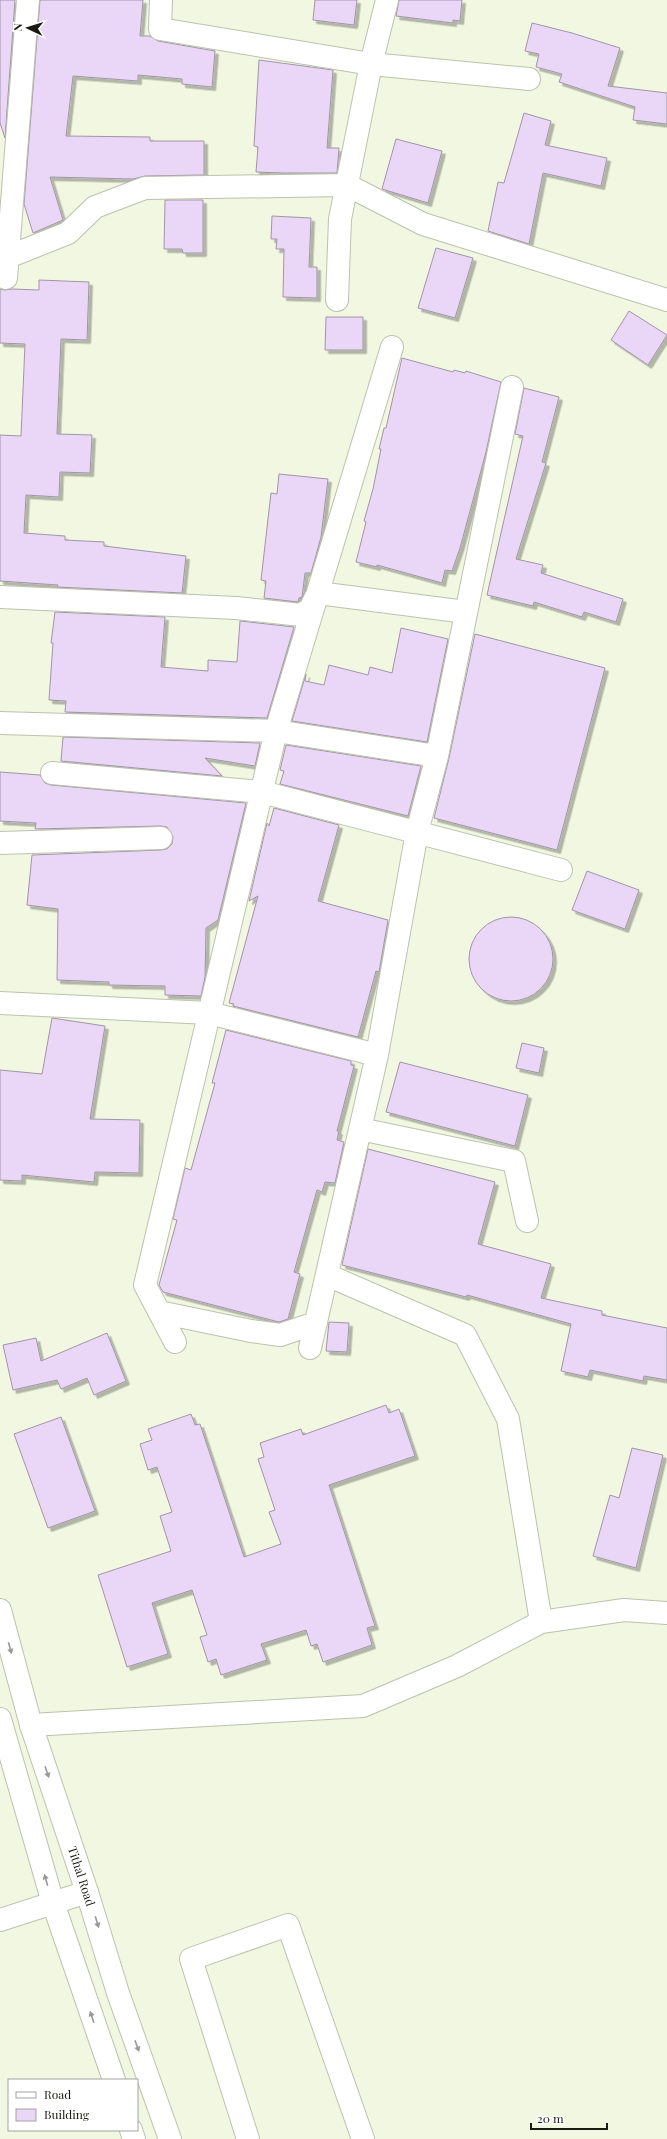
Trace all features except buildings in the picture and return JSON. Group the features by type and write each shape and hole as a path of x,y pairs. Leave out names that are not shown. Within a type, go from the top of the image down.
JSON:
{"street":[{"path":"5,264 28,0"},
{"path":"161,0 160,29 372,64 528,79"},
{"path":"337,300 340,219 372,64 387,0"},
{"path":"5,264 68,233 95,207 145,188 347,185 423,224 667,300"},
{"path":"175,1342 145,1285 276,730 392,347"},
{"path":"310,1348 377,1055 417,832 437,756 512,387"},
{"path":"0,597 236,608 302,615 310,609 318,593"},
{"path":"318,593 466,612"},
{"path":"0,723 276,730 437,756"},
{"path":"52,773 262,792 561,870"},
{"path":"0,843 161,838"},
{"path":"0,1003 209,1013 377,1055"},
{"path":"360,1129 514,1161 527,1221"},
{"path":"327,1275 465,1335 508,1419 541,1622"},
{"path":"159,1312 251,1331 280,1335 316,1323"},
{"name":"Tithal Road","path":"0,1610 31,1725 87,1892 118,1993 170,2139"},
{"path":"31,1725 363,1706 457,1666 541,1622 624,1610 667,1614"},
{"path":"0,1719 53,1903 114,2079"},
{"path":"0,1920 87,1892"},
{"path":"248,2139 191,1959 288,1925 363,2139"}]}
